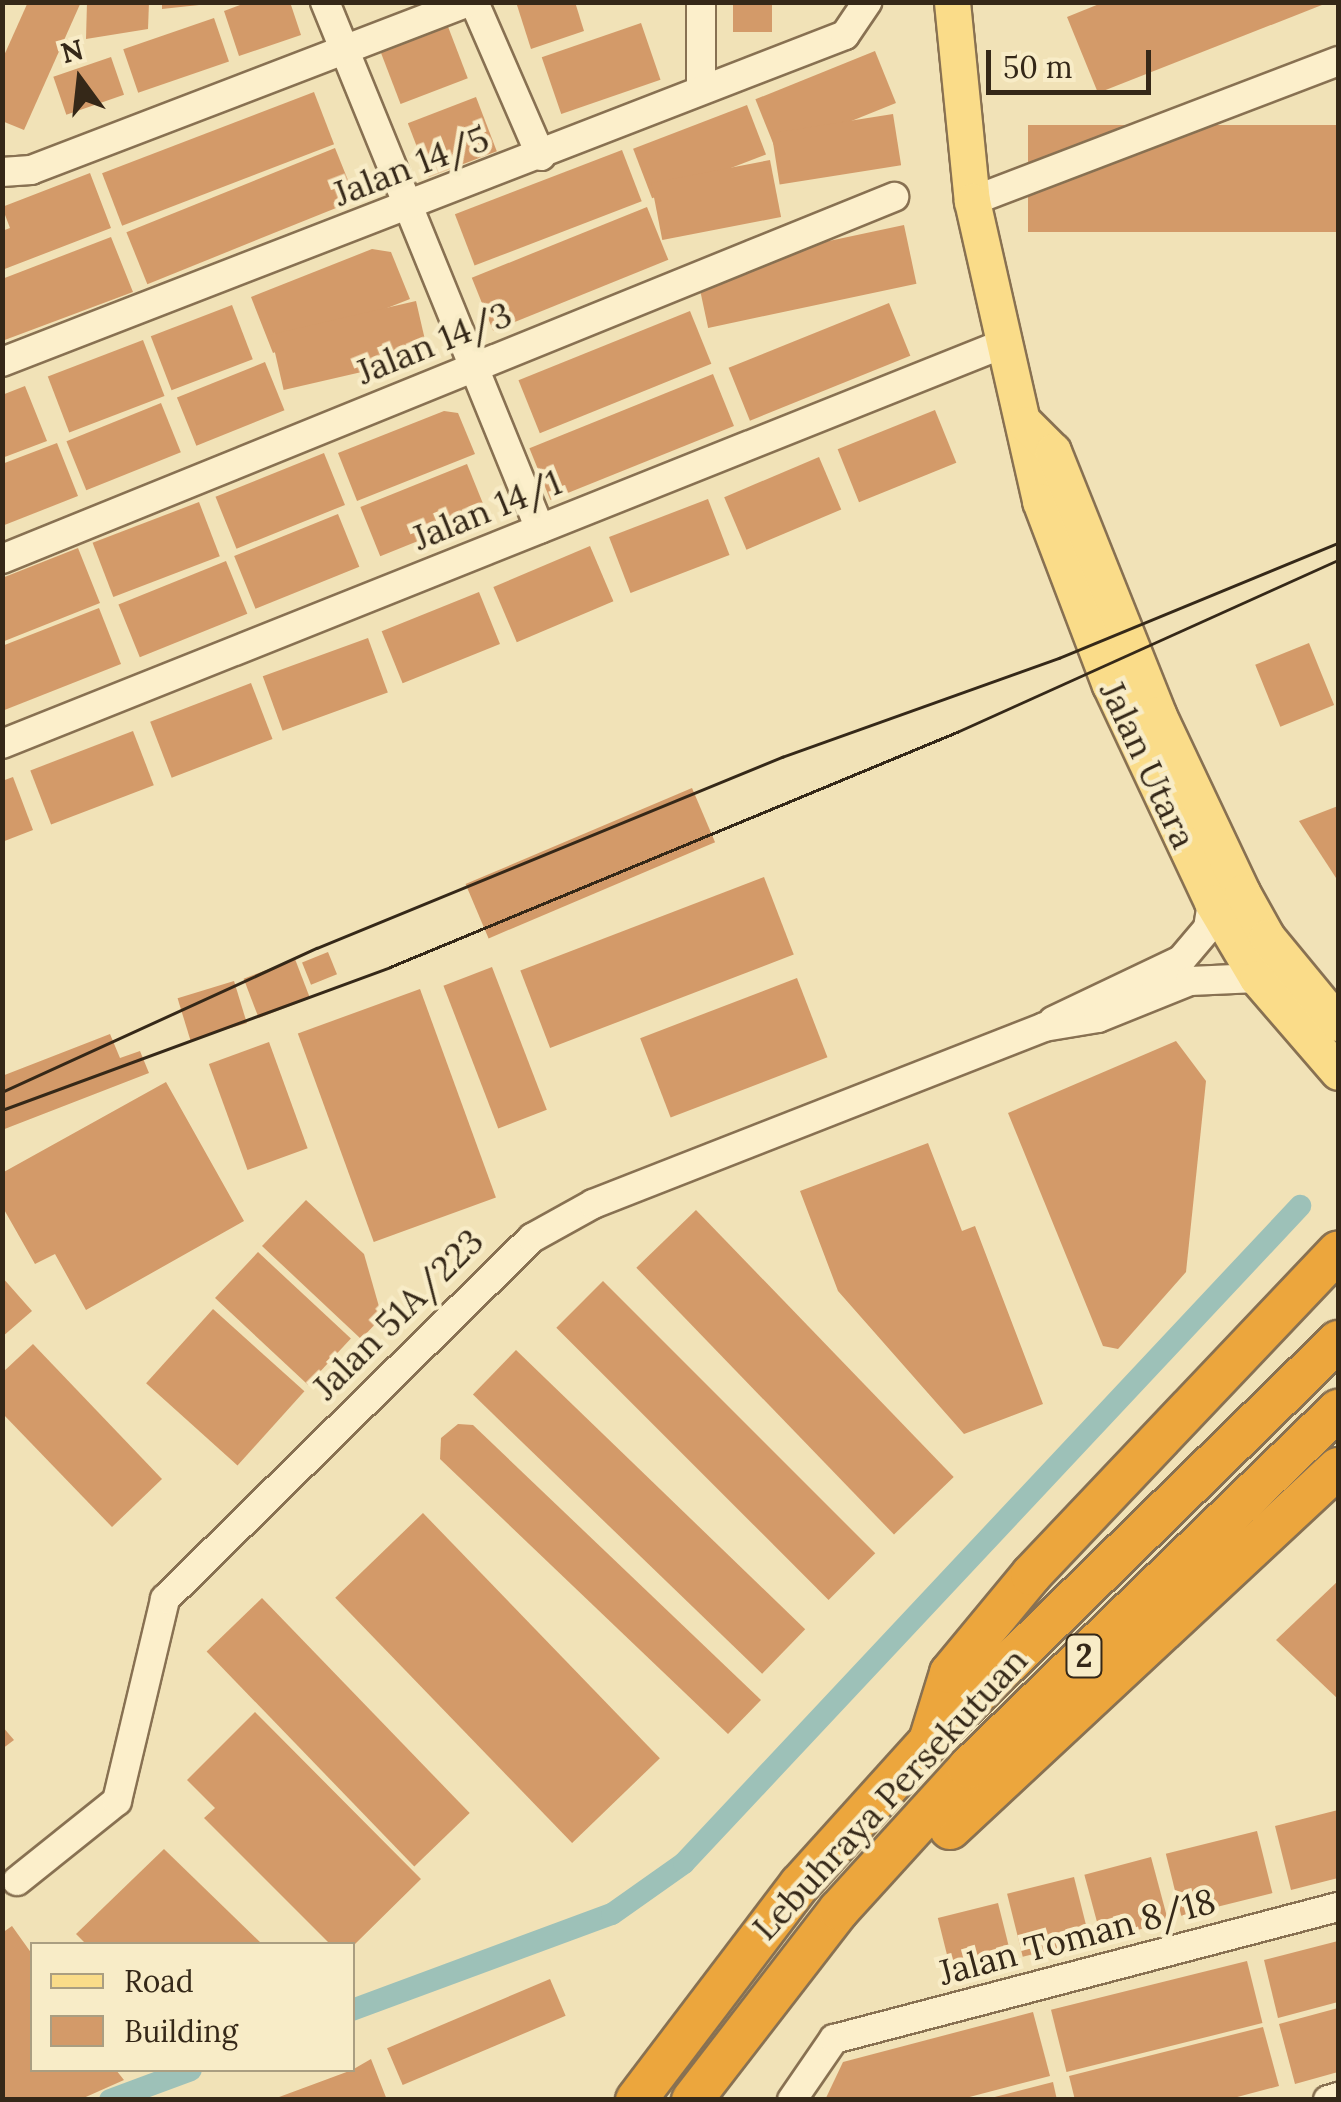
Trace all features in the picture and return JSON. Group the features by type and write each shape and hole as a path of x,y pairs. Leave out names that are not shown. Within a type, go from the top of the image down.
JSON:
{"highway":[{"path":"929,1741 950,1673 996,1617 1338,1252"},
{"name":"Lebuhraya Persekutuan","path":"636,2100 800,1884 929,1741 1338,1341"},
{"name":"Lebuhraya Persekutuan","path":"692,2100 838,1910 968,1768 1338,1410"},
{"path":"838,1910 916,1866 986,1790 1170,1628 1338,1468"}],"main road":[{"name":"Jalan Utara","path":"952,2 972,202 1000,346 1026,424 1040,501 1110,685 1212,902 1257,978 1338,1072"},
{"name":"Jalan Utara","path":"1026,424 1053,452 1158,714 1242,892 1267,937 1338,1022"}],"street":[{"path":"326,2 471,369 540,529"},
{"path":"2,172 32,170 471,2 540,156"},
{"path":"701,2 701,88"},
{"name":"Jalan 14/5","path":"2,362 845,35 867,2"},
{"path":"972,202 1338,60"},
{"name":"Jalan 14/3","path":"2,559 894,197"},
{"name":"Jalan 14/1","path":"2,744 1000,346"},
{"name":"Jalan 51A/223","path":"1044,1028 1090,997 1181,960 1208,928 1212,902"},
{"name":"Jalan 51A/223","path":"17,1881 117,1801 165,1599 508,1256 593,1204 1044,1028 1098,1018 1190,981 1257,978"},
{"name":"Jalan Toman 8/18","path":"792,2100 834,2039 1338,1907"},
{"path":"1328,2100 1338,2097"}],"building":[{"path":"28,2 81,2 24,130 2,121 2,60"},
{"path":"87,2 149,2 148,29 86,39"},
{"path":"162,2 198,2 199,5 162,9"},
{"path":"248,2 290,2 301,35 239,56 224,11"},
{"path":"516,2 575,2 584,31 531,49"},
{"path":"733,2 772,2 772,32 733,32"},
{"path":"1104,2 1327,3 1098,93 1067,17"},
{"path":"214,18 229,61 138,93 123,49"},
{"path":"641,23 661,80 561,114 542,57"},
{"path":"447,24 468,78 401,104 380,50"},
{"path":"875,51 896,103 776,151 755,99"},
{"path":"111,57 124,95 66,115 53,77"},
{"path":"314,92 334,144 122,226 102,173"},
{"path":"476,97 497,151 429,177 408,123"},
{"path":"747,105 766,154 652,198 633,149"},
{"path":"893,114 901,165 780,185 772,133"},
{"path":"1028,125 1338,125 1338,232 1028,232"},
{"path":"335,148 356,200 147,284 126,232"},
{"path":"622,150 642,201 475,265 455,214"},
{"path":"770,160 781,217 662,240 651,183"},
{"path":"90,173 111,228 2,270 2,231 10,228 2,207"},
{"path":"647,207 668,260 493,331 472,278"},
{"path":"904,225 916,284 708,328 696,269"},
{"path":"111,237 133,292 2,341 2,279"},
{"path":"372,249 391,252 410,299 273,353 251,297"},
{"path":"416,301 429,357 284,390 271,335"},
{"path":"889,303 910,356 750,421 729,368"},
{"path":"232,305 253,359 172,390 151,336"},
{"path":"690,311 711,364 540,433 518,380"},
{"path":"143,340 165,396 69,433 48,377"},
{"path":"265,362 284,410 196,446 177,398"},
{"path":"713,374 734,426 550,500 529,448"},
{"path":"25,386 47,441 2,458 2,395"},
{"path":"161,403 181,452 86,490 66,441"},
{"path":"935,410 956,463 859,502 838,449"},
{"path":"444,411 458,413 475,454 357,501 338,453"},
{"path":"57,443 78,496 2,526 2,464"},
{"path":"324,453 345,505 236,549 216,497"},
{"path":"819,457 841,509 746,550 724,497"},
{"path":"467,464 487,513 380,556 360,507"},
{"path":"708,499 730,555 631,593 609,537"},
{"path":"199,502 220,556 113,597 93,543"},
{"path":"338,514 359,567 256,609 234,556"},
{"path":"590,546 613,601 517,642 493,587"},
{"path":"78,548 100,603 2,642 2,578"},
{"path":"226,561 247,614 140,657 118,604"},
{"path":"479,592 500,644 403,683 382,631"},
{"path":"99,608 121,664 2,711 2,646"},
{"path":"368,638 388,693 283,731 263,676"},
{"path":"1309,643 1334,705 1280,727 1255,665"},
{"path":"251,683 273,739 172,778 150,722"},
{"path":"133,731 154,785 51,825 30,770"},
{"path":"13,777 33,830 2,842 2,781"},
{"path":"692,788 715,842 489,938 466,884"},
{"path":"1338,806 1338,881 1299,821"},
{"path":"764,877 794,954 550,1048 520,971"},
{"path":"328,952 337,974 311,985 302,962"},
{"path":"295,959 310,998 259,1018 244,979"},
{"path":"492,967 547,1110 498,1128 443,986"},
{"path":"797,978 827,1057 671,1118 640,1038"},
{"path":"234,981 247,1023 190,1040 178,998"},
{"path":"420,989 496,1198 374,1242 298,1033"},
{"path":"110,1034 120,1058 140,1051 149,1073 2,1130 2,1076"},
{"path":"1176,1041 1206,1081 1186,1272 1118,1349 1103,1346 1008,1113"},
{"path":"269,1042 308,1148 248,1170 209,1064"},
{"path":"166,1082 244,1221 86,1310 55,1254 35,1264 2,1206 2,1173"},
{"path":"928,1143 962,1231 975,1226 1043,1404 964,1434 838,1291 800,1191"},
{"path":"306,1200 364,1254 382,1317 361,1339 262,1246"},
{"path":"696,1210 954,1477 894,1535 636,1268"},
{"path":"258,1252 351,1339 308,1385 215,1298"},
{"path":"2,1277 32,1311 2,1337"},
{"path":"603,1281 875,1553 829,1600 556,1328"},
{"path":"213,1309 304,1391 237,1466 146,1383"},
{"path":"33,1344 162,1479 112,1527 2,1413 2,1373"},
{"path":"516,1350 805,1629 762,1674 473,1395"},
{"path":"458,1424 473,1425 761,1700 728,1734 440,1459 441,1438"},
{"path":"423,1513 660,1758 572,1843 335,1598"},
{"path":"1338,1581 1338,1699 1276,1640"},
{"path":"262,1598 470,1813 414,1867 207,1651"},
{"path":"255,1712 421,1879 355,1944 328,1942 204,1818 215,1808 187,1780"},
{"path":"2,1726 14,1740 2,1749"},
{"path":"1338,1810 1338,1878 1291,1890 1275,1826"},
{"path":"1257,1831 1272,1893 1181,1916 1166,1854"},
{"path":"164,1849 260,1942 84,1942 76,1934"},
{"path":"1151,1857 1168,1922 1102,1940 1084,1875"},
{"path":"1074,1877 1090,1940 1023,1957 1007,1894"},
{"path":"998,1903 1012,1960 952,1975 938,1918"},
{"path":"12,1926 30,1951 30,2072 118,2072 124,2080 79,2100 2,2100 2,1933"},
{"path":"1338,1941 1338,2002 1278,2018 1264,1960"},
{"path":"1247,1961 1262,2023 1066,2072 1051,2010"},
{"path":"550,1979 566,2016 403,2085 387,2048"},
{"path":"1338,2008 1338,2072 1295,2084 1279,2024"},
{"path":"1033,2012 1050,2076 958,2100 825,2100 843,2062"},
{"path":"1263,2027 1279,2086 1226,2100 1075,2100 1069,2076"},
{"path":"371,2059 387,2100 271,2100 355,2072"},
{"path":"1053,2082 1057,2100 991,2100 991,2098"}],"waterway":[{"path":"355,2009 612,1914 684,1863 1300,1206"},
{"path":"110,2100 186,2072"}],"tram line":[{"path":"2,1092 317,948 782,757 1059,658 1338,543"},
{"path":"2,1110 390,967 957,732 1338,560"}]}
